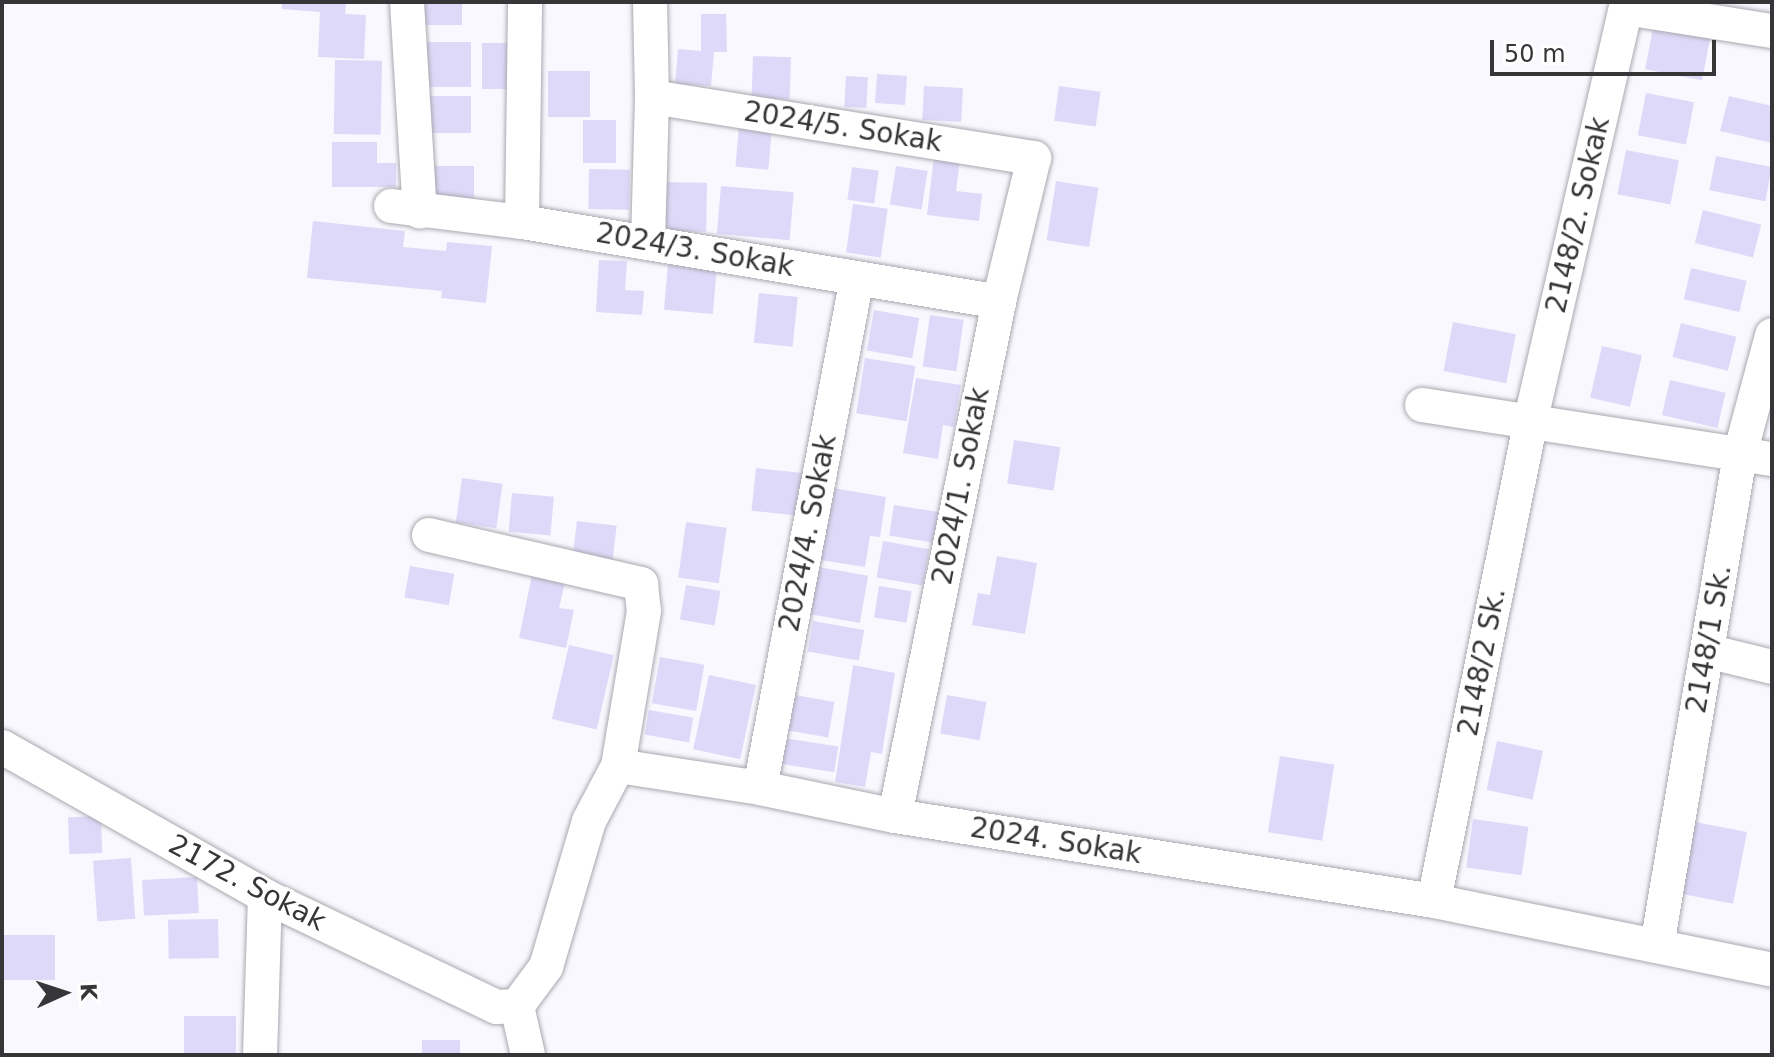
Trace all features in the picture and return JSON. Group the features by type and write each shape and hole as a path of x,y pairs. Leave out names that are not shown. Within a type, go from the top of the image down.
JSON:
{"street":[{"name":"2024/3. Sokak","path":"407,2 405,209 522,222 999,302"},
{"path":"522,222 525,2"},
{"path":"648,242 652,97 650,2"},
{"name":"2148/2. Sokak","path":"1530,423 1626,8 1772,31"},
{"name":"2024/5. Sokak","path":"652,97 1034,158"},
{"name":"2024/1. Sokak","path":"895,816 999,302 1034,158"},
{"name":"2024/4. Sokak","path":"760,788 857,278"},
{"name":"2148/1 Sk.","path":"1657,946 1707,651 1756,456 1772,335"},
{"path":"1422,405 1756,456"},
{"name":"2148/2 Sk.","path":"1434,901 1530,423"},
{"path":"429,535 641,584 644,611 618,766 589,821 546,967 507,1007 528,1055"},
{"path":"1707,651 1772,667"},
{"name":"2172. Sokak","path":"2,747 265,896 507,1007"},
{"name":"2024. Sokak","path":"618,766 760,788 895,816 1434,901 1772,970"},
{"path":"260,1055 265,896"}],"building":[{"path":"282,2 346,2 345,14 366,15 364,59 318,57 320,12 282,9"},
{"path":"421,2 462,2 462,25 421,25"},
{"path":"701,14 726,14 727,52 714,52 711,86 675,84 678,49 701,51"},
{"path":"1654,23 1711,34 1702,80 1645,69"},
{"path":"421,42 471,42 471,87 421,87"},
{"path":"482,43 515,43 515,89 482,89"},
{"path":"753,56 791,57 790,99 752,98"},
{"path":"335,60 382,61 381,135 334,134"},
{"path":"548,71 590,71 590,117 548,117"},
{"path":"877,74 907,76 905,105 875,103"},
{"path":"846,76 868,77 866,108 844,107"},
{"path":"924,86 963,88 961,122 922,120"},
{"path":"1059,86 1101,92 1096,127 1054,121"},
{"path":"1646,93 1694,102 1686,145 1638,135"},
{"path":"424,96 471,96 471,133 424,133"},
{"path":"1729,96 1772,106 1772,143 1720,131"},
{"path":"583,120 616,120 616,163 583,163"},
{"path":"739,126 772,129 768,170 735,167"},
{"path":"332,142 377,142 377,163 396,163 396,187 332,187"},
{"path":"1626,150 1679,160 1670,204 1617,194"},
{"path":"934,156 960,159 956,191 982,194 979,221 927,215"},
{"path":"1716,156 1772,167 1765,201 1709,190"},
{"path":"433,166 474,166 474,203 433,203"},
{"path":"896,166 928,171 922,210 890,205"},
{"path":"852,167 879,171 874,203 847,200"},
{"path":"589,169 630,170 629,210 588,209"},
{"path":"1056,181 1098,188 1089,247 1047,240"},
{"path":"659,182 707,183 706,232 658,231"},
{"path":"721,186 794,192 790,240 717,234"},
{"path":"853,204 888,209 881,257 846,253"},
{"path":"1703,210 1761,225 1753,258 1695,243"},
{"path":"313,221 405,231 403,247 446,251 447,242 492,246 486,303 441,298 442,291 307,278"},
{"path":"599,260 627,261 625,290 644,291 642,315 596,312"},
{"path":"668,264 717,268 713,314 664,310"},
{"path":"1691,268 1747,281 1739,312 1684,299"},
{"path":"759,293 798,297 793,347 754,343"},
{"path":"874,310 919,318 912,358 867,350"},
{"path":"930,315 964,320 956,371 923,366"},
{"path":"1453,322 1516,334 1506,383 1443,371"},
{"path":"1681,323 1736,337 1728,371 1673,357"},
{"path":"1602,346 1642,355 1630,407 1590,398"},
{"path":"865,358 915,366 907,421 856,413"},
{"path":"916,378 961,385 954,427 943,425 938,459 903,453"},
{"path":"1670,380 1726,393 1717,428 1662,415"},
{"path":"1014,440 1060,447 1054,491 1007,483"},
{"path":"756,468 803,473 798,516 752,511"},
{"path":"462,478 503,484 496,528 456,523"},
{"path":"827,487 886,497 880,537 870,536 865,567 814,559"},
{"path":"512,493 554,497 550,536 509,532"},
{"path":"894,505 940,512 936,543 889,536"},
{"path":"577,521 617,526 612,565 572,560"},
{"path":"686,522 727,528 719,583 678,577"},
{"path":"883,541 929,549 923,586 877,577"},
{"path":"997,556 1037,563 1025,634 972,625 978,593 990,595"},
{"path":"410,566 454,574 449,605 404,598"},
{"path":"813,566 868,576 860,623 805,613"},
{"path":"532,575 565,582 559,608 574,610 566,648 519,638"},
{"path":"686,585 720,591 714,626 680,619"},
{"path":"879,586 912,591 907,623 874,618"},
{"path":"813,621 864,630 859,661 808,652"},
{"path":"569,645 614,655 597,729 552,719"},
{"path":"660,657 704,665 696,711 652,703"},
{"path":"853,665 895,673 882,754 871,752 865,787 835,782"},
{"path":"709,675 756,685 740,759 693,749"},
{"path":"795,695 834,702 828,737 789,730"},
{"path":"947,695 986,702 980,740 940,733"},
{"path":"649,710 693,718 689,742 645,735"},
{"path":"784,738 838,747 834,772 780,764"},
{"path":"1497,741 1543,751 1533,800 1487,790"},
{"path":"1280,756 1334,765 1322,841 1268,832"},
{"path":"101,816 102,853 69,854 68,817"},
{"path":"1473,819 1528,827 1522,875 1466,868"},
{"path":"1695,822 1747,832 1733,904 1681,894"},
{"path":"131,858 135,919 97,922 93,861"},
{"path":"197,877 199,913 144,916 142,880"},
{"path":"218,919 219,958 169,959 168,920"},
{"path":"3,935 55,935 55,980 3,980"},
{"path":"184,1016 236,1016 236,1055 184,1055"},
{"path":"422,1040 460,1040 460,1055 422,1055"}]}
